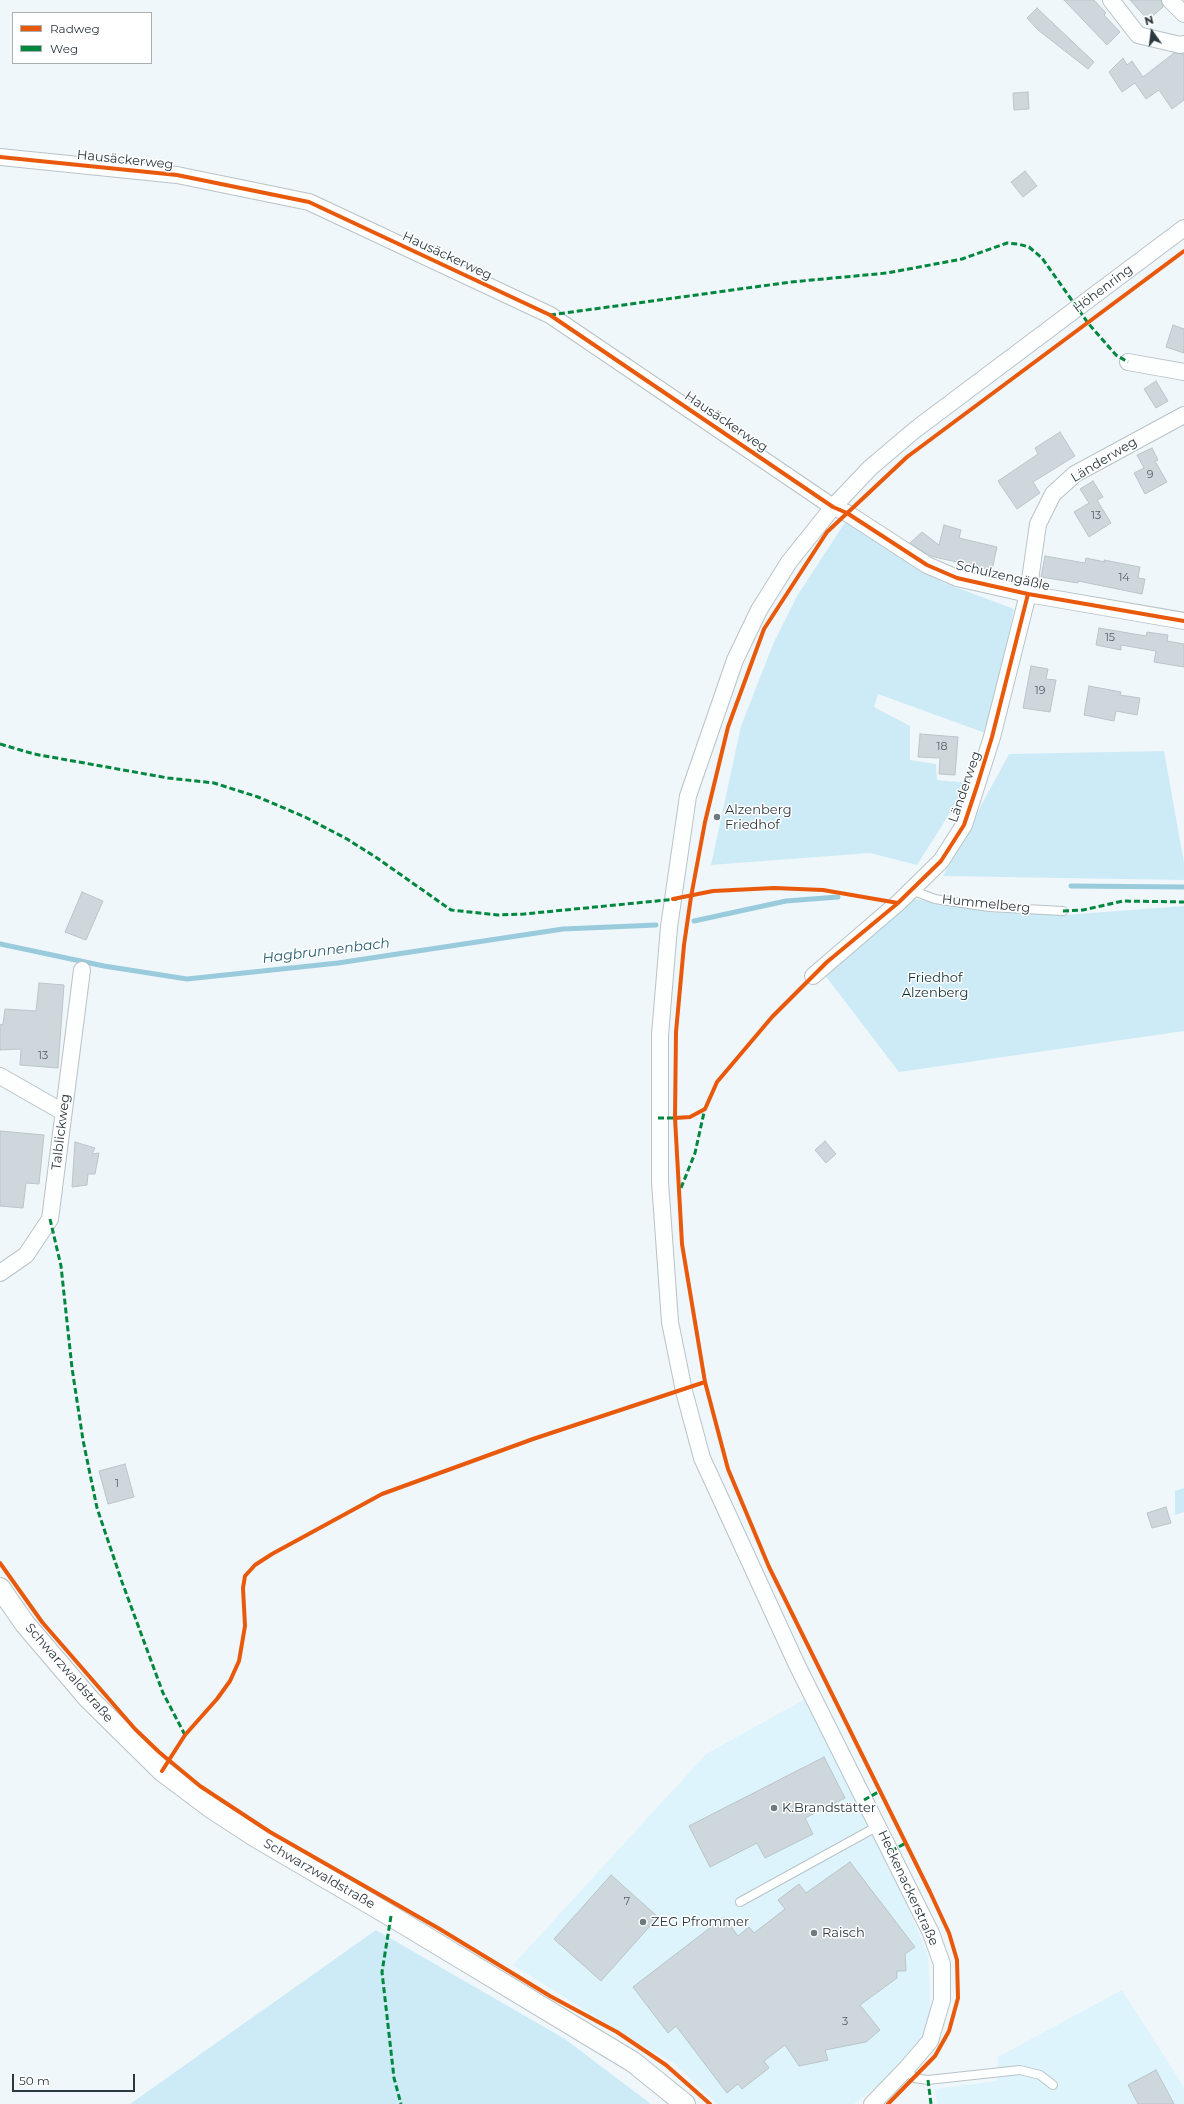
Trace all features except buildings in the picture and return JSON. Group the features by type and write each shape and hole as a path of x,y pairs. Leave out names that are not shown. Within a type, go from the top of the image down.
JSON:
{"street":[{"path":"1111,0 1138,35 1180,45 1184,44"},
{"path":"1170,0 1184,14"},
{"name":"Hausäckerweg","path":"0,157 177,175 309,202 550,315 834,508"},
{"name":"Höhenring","path":"834,508 870,468 916,429 1184,228"},
{"path":"1128,362 1184,372"},
{"name":"Länderweg","path":"813,976 911,890 941,861 964,825 992,737 1028,594 1038,524 1053,494 1076,474 1184,415"},
{"name":"Schulzengäßle","path":"834,508 847,513 927,565 958,578 1028,594 1184,620"},
{"name":"Heckenackerstraße","path":"834,508 789,562 759,610 735,660 688,796 669,927 660,1035 660,1182 670,1322 684,1391 702,1458 797,1665 931,1933 942,1964 942,2000 930,2041 906,2069 872,2104"},
{"name":"Talblickweg","path":"0,1274 29,1250 50,1219 82,970"},
{"path":"0,1076 63,1112"},
{"name":"Schwarzwaldstraße","path":"0,1588 25,1624 89,1699 162,1771 210,1807 256,1837 391,1916 633,2062 685,2104"}],"lane":[{"name":"Hummelberg","path":"911,890 935,899 989,907 1064,911"},
{"path":"740,1902 878,1826"},
{"path":"906,2069 914,2078 928,2080 1020,2070 1040,2075 1053,2085"}],"shaded area":[{"path":"805,1699 906,1903 928,1955 931,2012 923,2036 898,2069 854,2104 717,2104 675,2064 623,2034 513,1965 706,1754"},
{"path":"1122,1990 1184,2087 1184,2104 937,2104 935,2089 997,2081 998,2057"}],"green space":[{"path":"846,521 942,582 1014,609 988,734 878,694 874,707 910,726 910,760 936,764 937,780 969,783 917,865 870,853 711,865 741,726 774,642 797,596"},
{"path":"1164,751 1184,863 1184,880 943,876 1009,754"},
{"name":"Friedhof Alzenberg","path":"910,898 990,912 1065,915 1184,906 1184,1031 899,1072 821,970"},
{"path":"1184,1488 1184,1512 1175,1515 1175,1491"},
{"path":"376,1930 565,2039 651,2104 130,2104"}],"waterway":[{"name":"Hagbrunnenbach","path":"1071,886 1184,887"},
{"name":"Hagbrunnenbach","path":"694,921 786,901 838,897"},
{"name":"Hagbrunnenbach","path":"0,944 104,966 187,979 338,963 563,929 656,925"}],"marked path":[{"path":"550,315 791,282 887,273 962,259 1007,243 1029,247 1042,258 1088,323 1116,355 1128,362"},
{"path":"0,744 34,754 168,778 214,783 258,797 305,817 347,839 377,858 451,910 498,915 524,914 677,899"},
{"path":"1063,911 1083,910 1123,901 1184,902"},
{"path":"681,1188 695,1153 705,1108"},
{"path":"658,1118 677,1118"},
{"path":"50,1219 61,1266 72,1368 83,1440 97,1508 122,1582 163,1693 185,1735"},
{"path":"864,1800 880,1791"},
{"path":"891,1851 906,1843"},
{"path":"391,1916 382,1972 394,2078 401,2104"},
{"path":"928,2080 931,2104"}],"cycle path":[{"path":"0,157 177,175 309,202 550,315 833,507 847,513 927,565 957,578 1028,594 1184,621"},
{"path":"888,2104 935,2056 949,2031 958,1998 957,1960 949,1933 930,1892 769,1567 728,1469 705,1382 682,1244 675,1118 676,1032 684,945 691,897 705,822 728,727 764,629 827,532 907,457 1184,251"},
{"path":"675,1118 690,1117 705,1109 717,1082 772,1017 827,962 898,903 941,861 964,825 977,786 992,737 1028,594"},
{"path":"673,899 713,891 774,888 823,890 898,903"},
{"path":"162,1771 185,1735 217,1699 230,1681 239,1661 245,1626 243,1588 245,1576 255,1565 272,1554 382,1494 533,1439 705,1382"},
{"path":"0,1563 42,1622 135,1729 159,1752 200,1786 270,1832 438,1928 550,1996 617,2032 666,2065 710,2104"}],"place":[{"name":"Alzenberg Friedhof","path":"717,817"},
{"name":"K.Brandstätter","path":"774,1808"},
{"name":"ZEG Pfrommer","path":"643,1922"},
{"name":"Raisch","path":"814,1933"}]}
